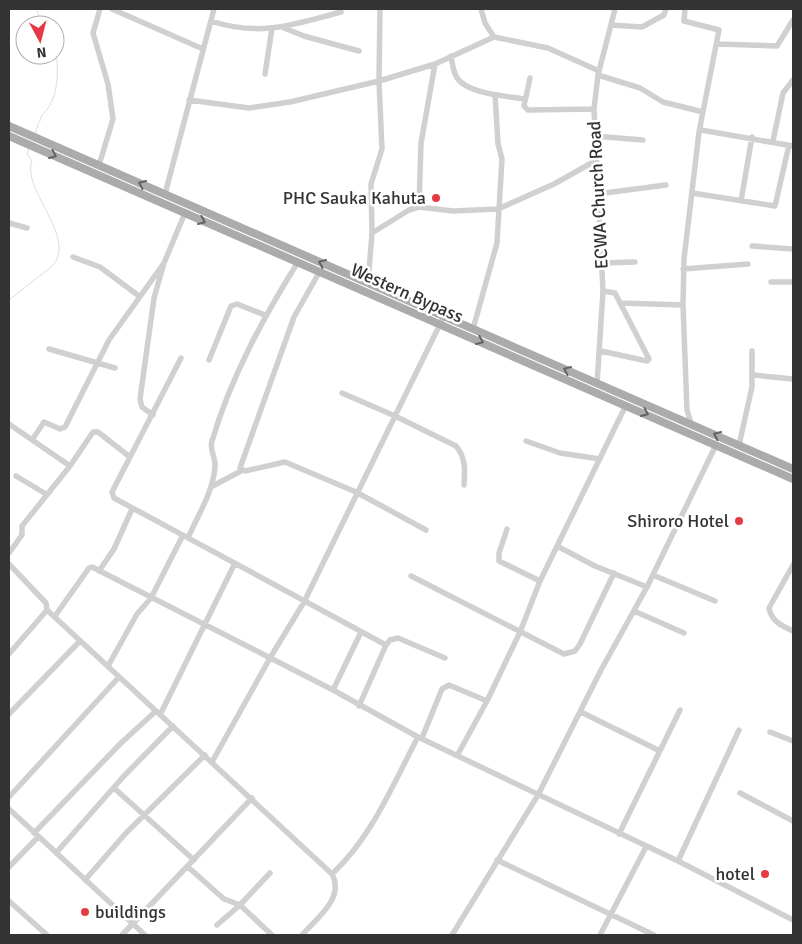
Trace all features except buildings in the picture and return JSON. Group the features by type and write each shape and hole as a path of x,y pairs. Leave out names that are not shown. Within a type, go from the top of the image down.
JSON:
{"main road":[{"name":"Western Bypass","path":"9,126 793,468"},
{"name":"Western Bypass","path":"9,136 793,479"}],"street":[{"path":"99,165 113,119 108,84 93,33 100,9"},
{"path":"112,9 203,49"},
{"path":"165,194 214,9"},
{"path":"368,283 372,232 371,184 382,149 379,81 380,9"},
{"path":"481,9 485,23 494,37"},
{"name":"ECWA Church Road","path":"597,384 601,351 604,291 595,161 594,109 598,73 615,9"},
{"path":"610,25 644,26 664,15 666,9"},
{"path":"685,9 684,21 718,28 717,44 703,112 683,269 687,410 691,423"},
{"path":"211,21 240,29 284,28 341,12"},
{"path":"717,44 777,46 793,20"},
{"path":"265,74 272,28"},
{"path":"284,28 304,36 360,51"},
{"path":"189,100 256,108 379,81 435,64 494,37 548,48 598,73 640,88 663,102 703,112"},
{"path":"451,56 458,80 478,91 525,99"},
{"path":"419,207 422,143 435,64"},
{"path":"530,78 524,106 528,110 594,109"},
{"path":"773,141 783,93 793,80"},
{"path":"473,329 497,243 502,159 498,144 495,95"},
{"path":"692,193 775,206 791,145 701,130"},
{"path":"594,136 643,140"},
{"path":"741,201 752,137"},
{"path":"372,232 409,210 419,207 453,211 498,209 554,184 595,161"},
{"path":"597,194 666,185"},
{"path":"153,415 142,407 140,399 154,298 164,263 185,213"},
{"path":"9,223 27,228"},
{"path":"752,246 793,248"},
{"path":"73,257 100,267 139,296"},
{"path":"108,666 137,614 151,598 211,487 215,466 211,443 228,396 265,315 298,262"},
{"path":"602,263 636,262"},
{"path":"32,440 44,422 60,429 65,427 108,340 164,263"},
{"path":"683,269 748,264"},
{"path":"242,471 241,465 294,317 320,271"},
{"path":"771,282 793,282"},
{"path":"601,351 647,361 649,359 613,292 604,291"},
{"path":"620,303 683,304"},
{"path":"209,360 232,306 237,304 265,315"},
{"path":"212,762 270,658 304,602 356,492 444,316"},
{"path":"49,349 114,368"},
{"path":"739,445 753,374 752,351"},
{"path":"181,358 112,494 114,498 386,645"},
{"path":"753,374 793,379"},
{"path":"342,393 456,446 465,464 464,485"},
{"path":"458,754 487,701 520,632 540,581 626,405"},
{"path":"676,417 687,410"},
{"path":"9,424 70,466"},
{"path":"9,553 22,535 22,526 70,466 94,432 130,457"},
{"path":"526,441 560,453 600,459"},
{"path":"452,935 538,795 647,587 716,445"},
{"path":"211,487 242,471 286,462 356,492 426,530"},
{"path":"16,476 46,494"},
{"path":"99,571 114,549 132,509"},
{"path":"507,529 499,553 499,561 540,581"},
{"path":"557,546 647,587"},
{"path":"9,867 121,743 158,713 235,563"},
{"path":"9,564 46,603 47,610 332,874 336,885 334,897 302,935"},
{"path":"793,566 769,608 770,615 776,622 793,631"},
{"path":"55,616 89,568 99,571 333,690 359,706 420,737 678,861 793,920"},
{"path":"412,576 564,654 575,651 589,627 614,572"},
{"path":"652,575 715,601"},
{"path":"9,654 47,610"},
{"path":"634,611 684,633"},
{"path":"333,690 362,632"},
{"path":"359,706 390,640 398,638 445,658"},
{"path":"9,714 80,641"},
{"path":"9,797 119,676"},
{"path":"332,874 360,844 420,737 442,689 449,685 487,701"},
{"path":"619,834 680,710"},
{"path":"581,712 660,751"},
{"path":"56,853 173,726"},
{"path":"678,861 739,730"},
{"path":"770,732 793,741"},
{"path":"85,880 144,815 205,755"},
{"path":"114,788 194,860"},
{"path":"740,793 793,821"},
{"path":"122,935 252,798"},
{"path":"9,810 145,935"},
{"path":"600,935 612,916 646,847"},
{"path":"497,860 654,935"},
{"path":"188,867 224,899 240,905 272,935"},
{"path":"217,925 240,905 270,873"},
{"path":"9,901 40,933 47,935"}],"waterway":[{"path":"36,9 39,15"},
{"path":"35,135 41,116 52,101 55,93 57,65"},
{"path":"9,300 51,267 58,256 59,243 55,229 34,186 31,173 32,161 27,154 29,148"}],"place":[{"name":"PHC Sauka Kahuta","path":"436,198"},
{"name":"Shiroro Hotel","path":"739,521"},
{"name":"hotel","path":"765,874"},
{"name":"buildings","path":"85,912"}]}
